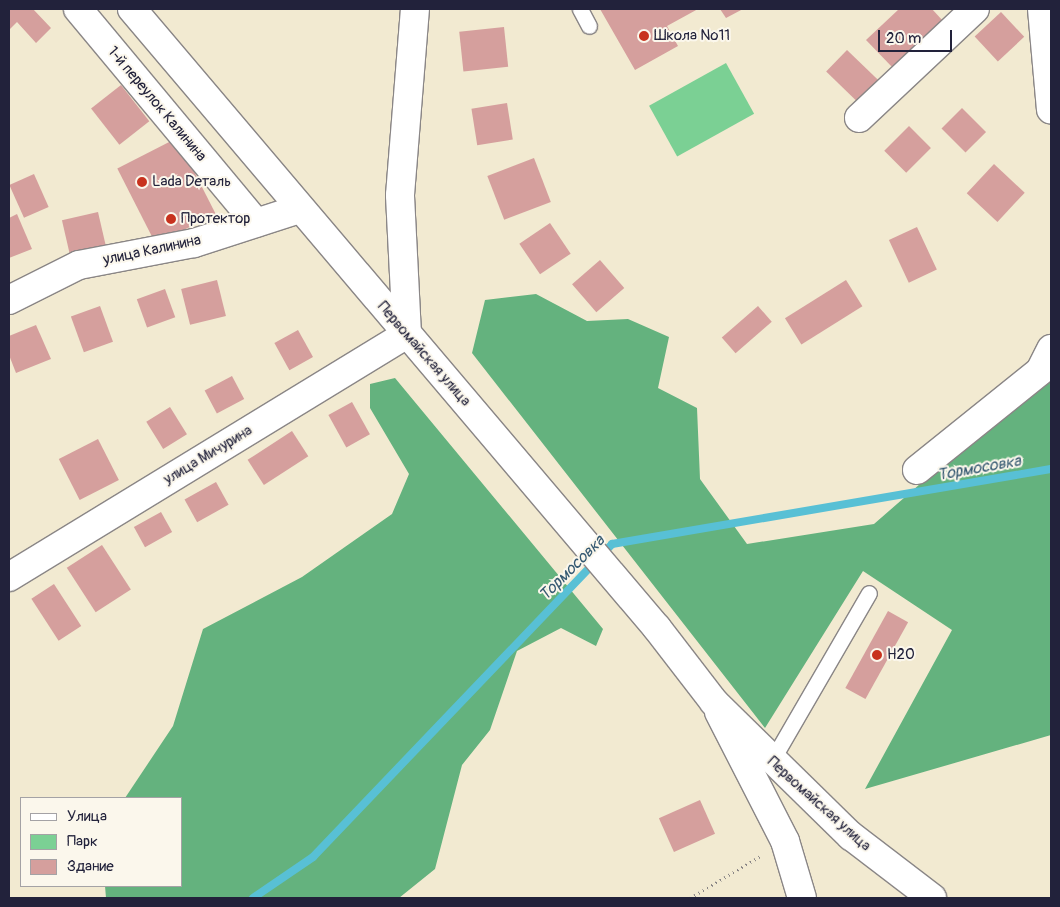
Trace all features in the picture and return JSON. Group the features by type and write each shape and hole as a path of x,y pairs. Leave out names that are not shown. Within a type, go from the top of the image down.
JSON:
{"street":[{"name":"1-й переулок Калинина","path":"78,9 256,223"},
{"name":"Первомайская улица","path":"132,9 299,209 657,628 714,702 771,762 851,836 932,898"},
{"path":"407,334 400,194 415,9"},
{"path":"859,118 975,9"},
{"path":"1042,9 1051,110"},
{"name":"улица Калинина","path":"9,300 78,265 194,243 299,209"},
{"name":"улица Мичурина","path":"9,577 407,334"},
{"path":"917,470 1040,371 1051,349"},
{"name":"Первомайская улица","path":"714,702 757,778 785,841 802,898"}],"lane":[{"path":"580,9 589,26"},
{"path":"771,762 869,593"}],"path":[{"path":"690,898 785,841"}],"green space":[{"path":"726,63 754,114 677,156 649,106"},
{"path":"536,294 587,321 628,319 669,337 658,388 697,408 700,479 747,544 874,524 1051,370 1051,735 865,789 952,630 863,571 765,728 472,353 485,300"},
{"path":"395,378 603,629 596,646 561,628 517,651 490,730 462,765 435,869 399,898 106,898 105,887 182,887 182,797 126,797 173,726 203,629 302,577 392,514 409,474 370,408 370,384"}],"building":[{"path":"9,9 33,9 51,28 36,43 17,22 9,30"},
{"name":"Школа №11","path":"600,9 698,9 667,26 678,46 635,70"},
{"name":"Школа №11","path":"720,9 743,9 726,18"},
{"path":"899,9 932,9 943,21 893,68 866,40"},
{"path":"1001,12 1024,37 998,61 975,37"},
{"path":"504,27 508,67 463,71 459,32"},
{"path":"847,50 878,80 857,101 826,72"},
{"path":"121,85 149,121 119,145 91,108"},
{"path":"507,103 513,140 477,145 471,109"},
{"path":"962,108 986,132 966,153 941,129"},
{"path":"909,126 931,148 906,173 884,151"},
{"path":"177,138 216,214 156,244 117,168"},
{"path":"534,158 551,202 504,220 487,176"},
{"path":"994,164 1025,193 997,222 967,193"},
{"path":"34,174 49,207 24,218 9,185"},
{"path":"98,212 106,248 70,256 62,220"},
{"path":"17,214 32,249 9,258 9,218"},
{"path":"550,223 571,254 540,274 519,244"},
{"path":"917,227 937,270 909,283 889,240"},
{"path":"600,260 624,288 596,312 572,284"},
{"path":"217,280 226,316 190,325 181,289"},
{"path":"846,280 862,306 801,344 785,318"},
{"path":"165,289 175,317 147,327 137,299"},
{"path":"100,306 113,342 84,352 71,317"},
{"path":"758,306 772,322 736,353 722,337"},
{"path":"36,325 51,359 16,373 9,355 9,336"},
{"path":"298,330 313,357 289,370 274,343"},
{"path":"232,376 244,399 217,414 205,391"},
{"path":"352,402 370,434 346,447 328,415"},
{"path":"170,407 187,434 163,449 146,422"},
{"path":"292,431 308,456 264,485 248,460"},
{"path":"98,439 119,480 80,500 59,459"},
{"path":"216,482 229,505 197,522 185,499"},
{"path":"161,512 172,532 145,547 134,527"},
{"path":"102,545 131,589 96,612 67,568"},
{"path":"54,584 81,626 59,641 31,599"},
{"name":"H2O","path":"888,611 908,622 865,699 845,688"},
{"path":"700,800 715,834 674,852 659,818"}],"waterway":[{"name":"Тормосовка","path":"253,898 313,857 612,544 1051,469"}],"place":[{"name":"Школа №11","path":"644,36"},
{"name":"Lada Dеталь","path":"142,182"},
{"name":"Протектор","path":"171,219"},
{"name":"H2O","path":"877,655"}]}
